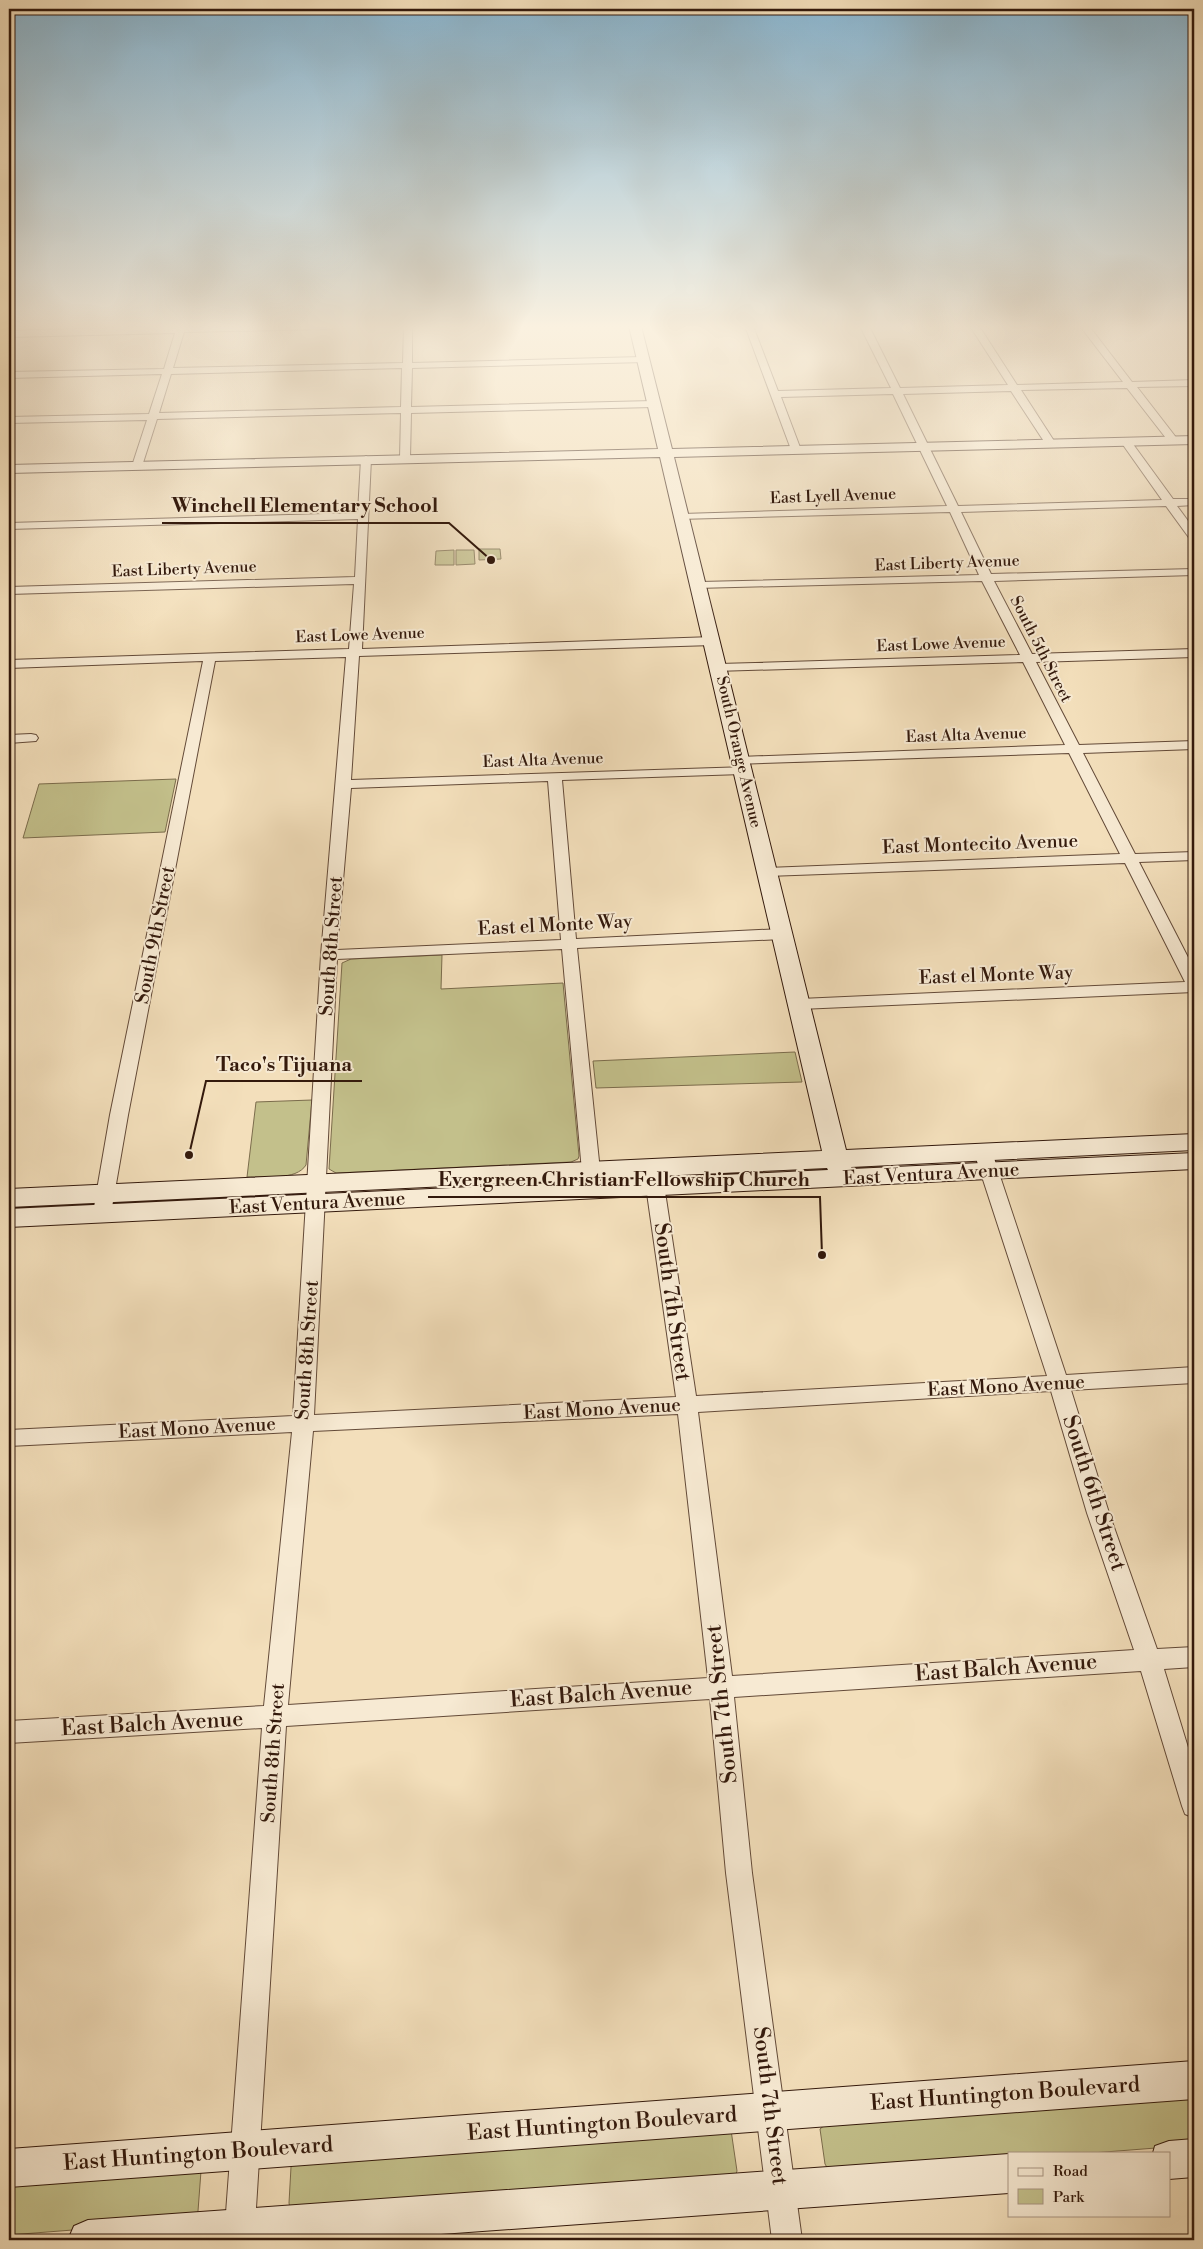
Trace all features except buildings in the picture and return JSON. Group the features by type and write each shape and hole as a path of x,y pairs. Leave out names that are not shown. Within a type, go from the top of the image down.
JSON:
{"street":[{"path":"138,466 149,431"},
{"path":"405,431 405,458"},
{"name":"South Orange Avenue","path":"660,431 700,586 741,766 839,1169"},
{"path":"789,431 796,450"},
{"name":"South 5th Street","path":"917,431 987,578 1076,749 1194,985"},
{"path":"1043,431 1051,444"},
{"path":"1166,431 1173,440 1194,448"},
{"path":"9,469 1194,440"},
{"path":"1126,442 1194,537"},
{"name":"South 8th Street","path":"239,2234 275,1717 303,1422 329,955 344,784 352,658 357,646 366,460"},
{"name":"East Lyell Avenue","path":"682,517 1194,502"},
{"path":"9,526 363,516"},
{"name":"East Liberty Avenue","path":"700,586 1194,572"},
{"name":"East Liberty Avenue","path":"9,590 360,580"},
{"name":"East Lowe Avenue","path":"9,664 713,641"},
{"name":"East Lowe Avenue","path":"719,668 1194,653"},
{"name":"South 9th Street","path":"104,1203 119,1115 210,656"},
{"path":"9,739 32,738"},
{"name":"East Alta Avenue","path":"344,784 555,777 1076,749 1194,745"},
{"path":"555,777 591,1171"},
{"name":"East Montecito Avenue","path":"767,872 1194,856"},
{"name":"East el Monte Way","path":"329,955 782,934"},
{"name":"East el Monte Way","path":"800,1004 1194,985"},
{"name":"East Ventura Avenue","path":"986,1162 1194,1142"},
{"name":"East Ventura Avenue","path":"9,1198 104,1203 986,1162 1194,1161"},
{"name":"South 6th Street","path":"986,1162 1059,1383 1098,1513 1149,1660 1194,1806"},
{"name":"East Ventura Avenue","path":"316,1193 591,1171 654,1177"},
{"name":"South 7th Street","path":"654,1177 687,1405 721,1686 739,1873 787,2240"},
{"name":"East Ventura Avenue","path":"9,1218 104,1203"},
{"name":"East Mono Avenue","path":"9,1438 303,1422 687,1405 1194,1375"},
{"name":"East Balch Avenue","path":"9,1732 275,1717 721,1686 1194,1657"},
{"name":"East Huntington Boulevard","path":"9,2168 1194,2080"},
{"path":"1170,2160 1194,2158"},
{"path":"88,2240 239,2234 1008,2172"}],"green space":[{"path":"479,549 500,549 501,559 479,560"},
{"path":"454,550 454,565 435,565 436,551"},
{"path":"456,550 474,550 475,564 456,565"},
{"path":"176,779 165,832 23,838 39,784"},
{"path":"442,955 441,989 563,983 578,1159 571,1162 336,1173 329,1169 342,963 351,959"},
{"path":"795,1052 802,1082 596,1088 593,1061"},
{"path":"312,1100 306,1165 301,1170 287,1176 247,1177 256,1102"},
{"path":"1194,2092 1194,2145 1105,2152 1008,2152 1008,2159 840,2172 828,2169 825,2164 820,2129 832,2119"},
{"path":"731,2130 737,2171 735,2177 290,2208 289,2203 291,2167 294,2163"},
{"path":"193,2166 201,2171 198,2211 196,2216 187,2221 9,2235 9,2180"}],"place":[{"name":"Winchell Elementary School","path":"491,560"},
{"name":"Taco's Tijuana","path":"189,1155"},
{"name":"Evergreen Christian Fellowship Church","path":"822,1255"}]}
